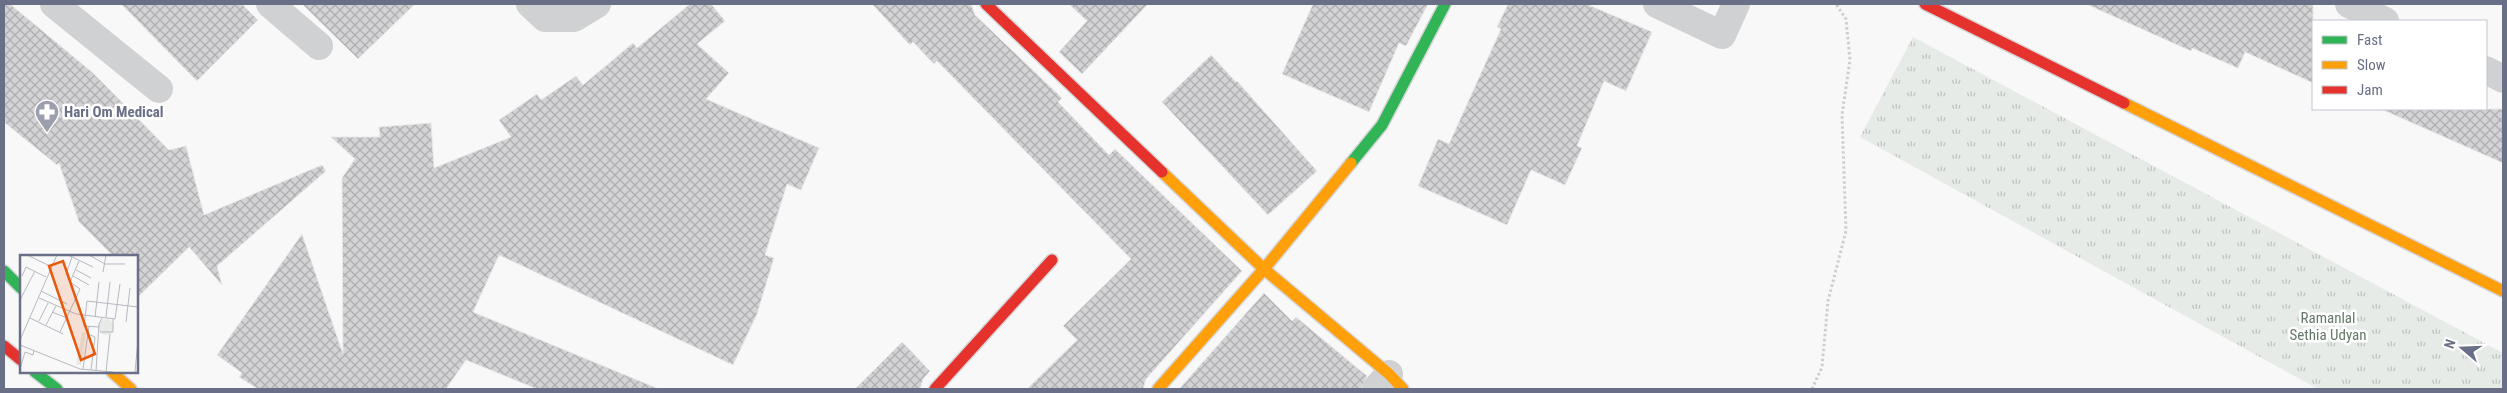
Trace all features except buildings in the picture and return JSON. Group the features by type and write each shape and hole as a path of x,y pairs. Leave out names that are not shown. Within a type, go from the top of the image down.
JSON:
{"street":[{"path":"54,4 159,89"},
{"path":"270,4 319,46"},
{"path":"530,4 544,18 574,18 597,4"},
{"path":"986,4 1264,269 1389,384"},
{"path":"1158,389 1264,269 1382,125 1446,4"},
{"path":"1657,4 1722,35 1736,4"},
{"path":"1925,4 1959,11 2503,290"},
{"path":"2349,4 2383,20"},
{"path":"2487,71 2503,79"},
{"path":"935,389 1052,260"},
{"path":"4,271 20,287"},
{"path":"36,373 56,389"},
{"path":"113,373 131,389"}],"path":[{"path":"1812,389 1822,367 1828,301 1846,231 1842,115 1850,60 1846,20 1836,4"}],"green space":[{"name":"Ramanlal Sethia Udyan","path":"1913,37 2503,353 2503,389 2318,389 1860,137"}],"traffic: fast":[{"path":"1351,163 1382,125 1445,4"},
{"path":"4,271 20,287"},
{"path":"36,373 57,389"}],"traffic: slow":[{"path":"2124,103 2503,291"},
{"path":"1158,389 1264,269 1351,163"},
{"path":"1162,172 1264,269 1389,374 1403,389"},
{"path":"113,373 131,389"}],"traffic: jam":[{"path":"986,4 1162,172"},
{"path":"1925,4 2124,103"},
{"path":"935,389 1052,260"},
{"path":"4,346 20,359"}],"place":[{"name":"Hari Om Medical","path":"47,133"}]}
